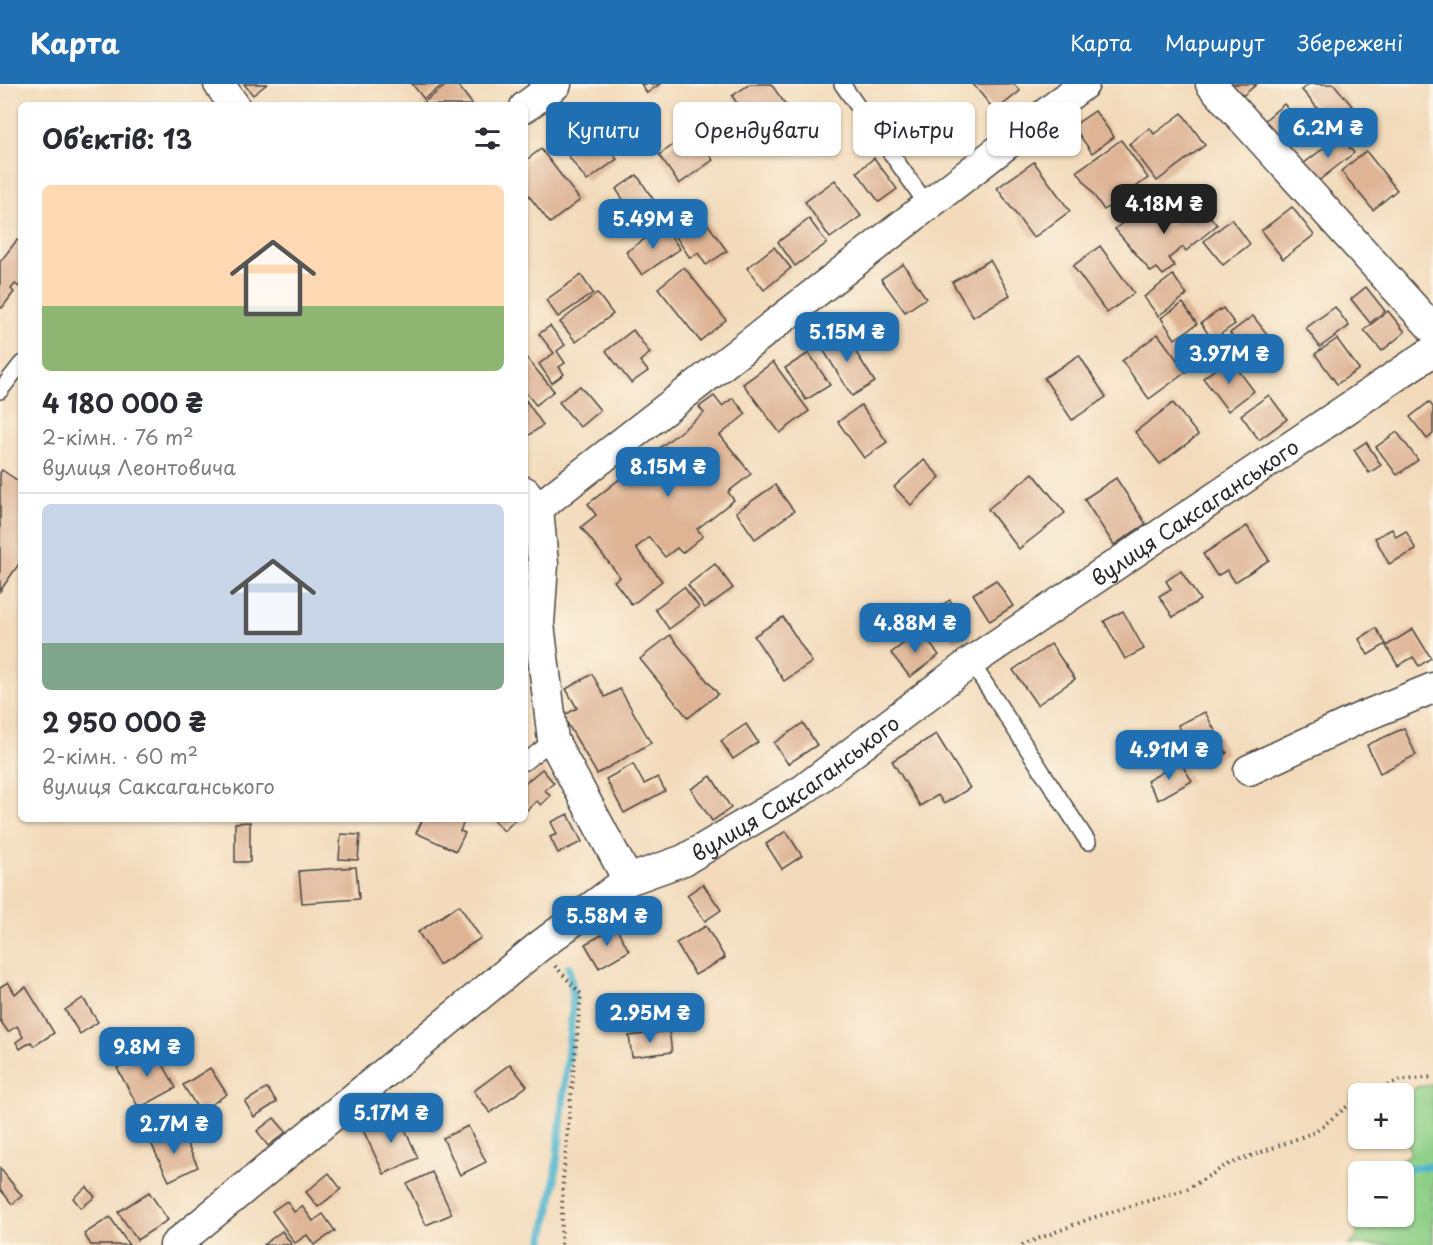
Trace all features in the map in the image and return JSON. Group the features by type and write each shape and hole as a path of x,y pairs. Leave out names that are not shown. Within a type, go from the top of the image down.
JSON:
{"street":[{"path":"219,84 232,102"},
{"path":"528,105 556,84"},
{"path":"628,880 553,740 539,624 543,564 531,500 928,206 1084,84"},
{"path":"1211,84 1433,329"},
{"name":"вулиця Саксаганського","path":"175,1245 537,948 628,880 684,860 803,790 971,662 1433,351"},
{"path":"1249,770 1360,718 1433,688"}],"lane":[{"path":"842,84 928,206"},
{"path":"0,391 18,368"},
{"path":"971,662 1088,842"},
{"path":"528,760 553,740"}],"path":[{"path":"537,948 581,994 562,1179 561,1245"},
{"path":"1393,1083 1433,1077"},
{"path":"1022,1245 1089,1219 1187,1189 1227,1165 1315,1132 1348,1106"}],"green space":[{"path":"1433,1085 1433,1245 1348,1245 1356,1239 1358,1227 1414,1227 1414,1161 1398,1161 1411,1154 1409,1149 1414,1149 1414,1090 1416,1087"}],"building":[{"path":"244,84 267,84 253,95"},
{"path":"412,84 444,84 424,99"},
{"path":"448,84 457,84 471,102 424,102"},
{"path":"641,84 660,84 647,93"},
{"path":"750,84 771,84 784,102 736,102 732,96"},
{"path":"973,84 1014,84 1020,91 1006,102 988,102"},
{"path":"1227,84 1257,84 1240,98"},
{"path":"1309,84 1334,84 1352,106 1319,133 1307,119 1319,110 1302,90"},
{"path":"1284,104 1297,120 1277,136 1264,121"},
{"path":"1095,111 1114,137 1092,153 1081,137 1081,121"},
{"path":"1182,113 1205,145 1157,181 1129,144 1150,128 1154,134"},
{"path":"1340,136 1354,153 1317,182 1303,164"},
{"path":"1121,140 1148,178 1104,210 1077,171"},
{"path":"673,145 673,156 710,156 713,160 679,184 660,156"},
{"path":"541,149 580,200 550,223 528,195 528,159"},
{"path":"1366,151 1397,190 1373,210 1341,171"},
{"path":"568,156 615,156 617,159 587,181"},
{"path":"874,158 897,189 879,202 857,172"},
{"path":"1034,162 1070,211 1033,238 997,188"},
{"path":"637,175 659,208 638,222 616,189"},
{"path":"835,180 861,216 830,238 805,202"},
{"path":"1198,202 1217,225 1186,251 1183,247 1169,258 1175,266 1163,275 1157,268 1151,272 1115,229 1147,203 1167,227"},
{"path":"1292,207 1314,235 1283,259 1261,231"},
{"path":"809,219 827,243 795,266 778,242"},
{"path":"1232,219 1250,244 1223,265 1204,241"},
{"path":"686,222 693,232 707,223 727,251 706,265 698,253 690,258 672,231"},
{"path":"664,226 680,249 642,275 626,252"},
{"path":"18,241 18,286 15,284 11,289 14,292 2,308 0,307 0,262"},
{"path":"1100,246 1134,293 1107,313 1073,266"},
{"path":"774,247 791,268 764,290 747,268"},
{"path":"990,260 1010,295 973,317 952,282"},
{"path":"903,264 926,298 905,312 881,279"},
{"path":"684,267 726,320 700,341 658,288"},
{"path":"581,275 593,293 558,317 546,300"},
{"path":"1173,275 1187,295 1158,316 1144,297"},
{"path":"1366,287 1385,311 1370,323 1351,299"},
{"path":"597,293 613,314 576,342 560,322"},
{"path":"1183,303 1197,324 1175,339 1161,318"},
{"path":"1335,307 1349,326 1320,347 1306,328"},
{"path":"1223,308 1235,324 1212,340 1201,323"},
{"path":"1388,311 1405,332 1382,351 1364,330"},
{"path":"1253,316 1267,334 1243,352 1230,333"},
{"path":"550,326 565,345 557,351 565,363 559,367 564,374 552,383 539,364 554,353 539,334"},
{"path":"841,329 875,382 852,396 819,343"},
{"path":"633,330 650,353 640,361 648,371 631,383 606,351"},
{"path":"1158,334 1186,372 1149,399 1122,361"},
{"path":"1337,339 1359,369 1337,384 1315,354"},
{"path":"809,353 830,385 806,400 785,368"},
{"path":"1079,355 1106,397 1072,420 1044,378"},
{"path":"1230,359 1254,391 1228,411 1203,378"},
{"path":"528,360 554,391 536,405 528,396"},
{"path":"773,362 809,411 780,433 743,384"},
{"path":"580,386 600,410 580,427 559,402"},
{"path":"1269,395 1287,419 1259,440 1241,415"},
{"path":"714,396 722,406 733,398 746,414 720,435 751,474 728,492 734,500 697,529 703,536 682,553 677,548 665,557 649,537 636,548 662,581 632,605 614,581 620,577 581,527 596,515 588,504 704,413 699,407"},
{"path":"1429,402 1433,407 1433,434 1427,439 1410,417"},
{"path":"528,403 543,425 528,436"},
{"path":"1173,403 1198,435 1160,464 1135,432"},
{"path":"861,405 887,442 864,458 838,422"},
{"path":"1397,432 1418,460 1397,475 1376,447"},
{"path":"1366,442 1381,465 1369,473 1354,450"},
{"path":"924,460 940,477 911,505 894,487"},
{"path":"2,470 18,481 18,565 0,591 0,473"},
{"path":"1033,473 1065,513 1019,549 988,509"},
{"path":"1116,478 1146,524 1114,545 1084,499"},
{"path":"775,485 794,511 755,539 736,512"},
{"path":"1247,526 1269,560 1235,582 1227,570 1217,576 1203,554"},
{"path":"1392,529 1396,537 1406,531 1416,550 1389,564 1375,538"},
{"path":"715,564 733,588 705,608 688,585"},
{"path":"1181,571 1200,600 1173,617 1159,596 1171,589 1166,581"},
{"path":"996,580 1013,606 990,621 973,594"},
{"path":"684,587 699,607 669,629 655,609"},
{"path":"950,600 969,632 954,641 935,609"},
{"path":"1123,611 1144,649 1125,659 1104,621"},
{"path":"783,617 812,662 784,681 754,636"},
{"path":"1376,628 1386,644 1368,655 1359,639"},
{"path":"1413,629 1431,658 1419,666 1413,657 1398,666 1386,646"},
{"path":"920,631 939,655 910,677 891,653"},
{"path":"670,635 718,694 688,718 640,659"},
{"path":"1051,644 1075,679 1037,705 1013,670"},
{"path":"592,674 605,697 620,689 651,743 597,774 563,716 577,708 566,689"},
{"path":"1205,712 1227,753 1200,767 1178,725"},
{"path":"803,723 817,745 788,764 774,743"},
{"path":"746,724 758,742 733,759 721,741"},
{"path":"1404,728 1416,755 1380,773 1367,745"},
{"path":"936,734 970,788 944,804 938,795 920,806 892,761"},
{"path":"1180,762 1192,781 1158,800 1147,781"},
{"path":"633,764 644,784 658,777 665,791 624,813 606,779"},
{"path":"542,769 554,783 545,790 550,796 541,805 537,801 528,809 528,781"},
{"path":"711,776 731,808 712,821 691,789"},
{"path":"568,814 582,842 558,853 550,837 557,834 551,822"},
{"path":"250,822 250,862 235,862 235,823"},
{"path":"422,822 464,822 460,831 465,833 456,851 416,833"},
{"path":"495,822 513,822 504,831"},
{"path":"786,831 802,856 782,869 766,844"},
{"path":"341,834 360,835 358,860 339,859"},
{"path":"356,867 359,899 302,903 299,871"},
{"path":"703,884 721,910 705,921 687,895"},
{"path":"459,905 481,938 439,965 418,932"},
{"path":"706,926 725,958 695,975 676,943"},
{"path":"616,927 629,951 599,968 585,944"},
{"path":"8,982 15,994 26,987 54,1033 34,1046 31,1042 20,1049 16,1042 23,1037 17,1026 8,1032 0,1020 0,987"},
{"path":"83,998 98,1022 80,1034 65,1010"},
{"path":"669,1031 672,1052 632,1057 629,1036"},
{"path":"154,1048 176,1088 139,1108 117,1068"},
{"path":"510,1064 527,1086 490,1113 474,1091"},
{"path":"210,1068 227,1094 200,1112 183,1085"},
{"path":"267,1088 277,1102 254,1117 245,1102"},
{"path":"398,1114 418,1158 384,1174 363,1130"},
{"path":"274,1118 286,1132 268,1146 257,1131"},
{"path":"468,1126 486,1162 460,1175 443,1138"},
{"path":"180,1129 198,1167 169,1181 151,1143"},
{"path":"0,1168 22,1196 12,1204 0,1189"},
{"path":"432,1172 452,1214 426,1225 407,1184"},
{"path":"329,1173 341,1189 318,1207 306,1192"},
{"path":"87,1187 95,1197 81,1208 73,1198"},
{"path":"149,1192 168,1220 137,1240 118,1212"},
{"path":"287,1201 294,1212 302,1206 313,1221 323,1214 335,1231 314,1245 307,1235 295,1243 272,1211"},
{"path":"110,1217 129,1245 91,1245 84,1234"},
{"path":"282,1231 292,1245 263,1245"}],"waterway":[{"path":"542,1245 554,1187 572,1014 573,994 569,967"},
{"path":"1414,1168 1433,1166"}]}
